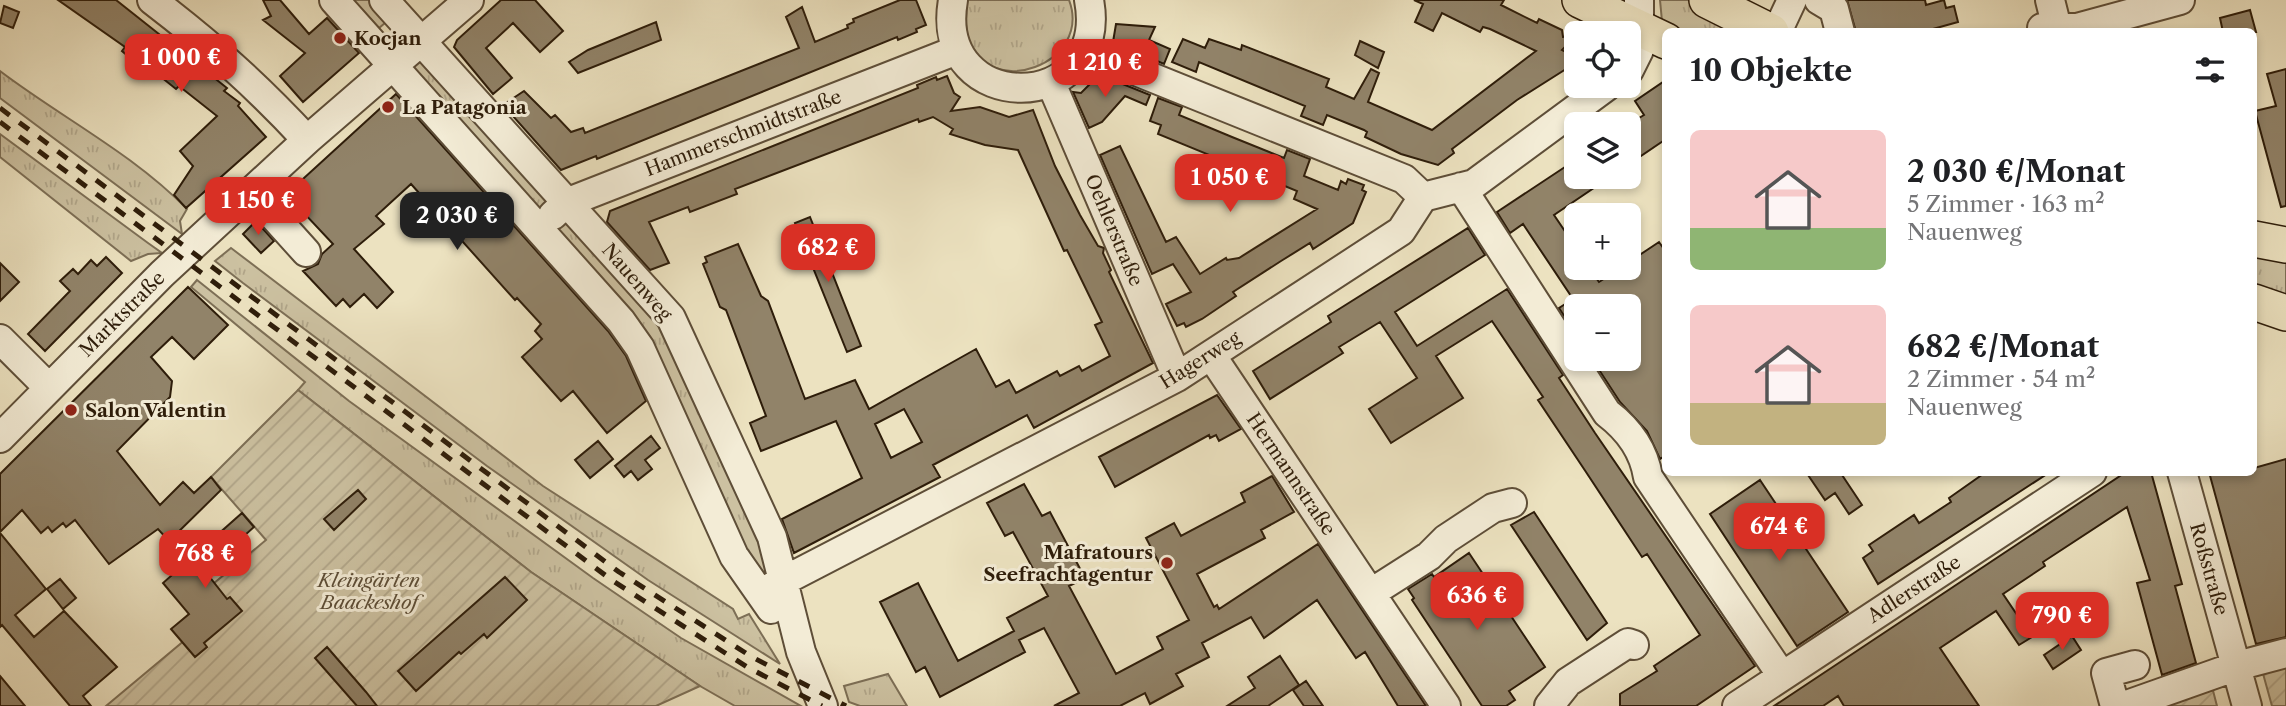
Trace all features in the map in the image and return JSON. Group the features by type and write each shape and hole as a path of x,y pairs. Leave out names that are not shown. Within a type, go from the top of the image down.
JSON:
{"main road":[{"path":"1580,0 1648,23"},
{"path":"1707,0 1763,28"},
{"path":"2257,240 2286,245"},
{"path":"2257,303 2286,313"}],"street":[{"path":"152,0 214,46 253,81 307,141"},
{"name":"Nauenweg","path":"334,0 621,321 640,348 734,556 772,588"},
{"name":"Nauenweg","path":"384,0 431,31 566,203 671,318 772,537 772,588 823,706"},
{"name":"Marktstraße","path":"0,438 162,274 391,66 469,0"},
{"path":"953,0 951,33 957,50 967,65 997,85 1015,89 1051,83 1070,69 1084,50 1091,24 1089,0"},
{"path":"1779,28 1792,0"},
{"path":"1819,0 1834,9 1839,28"},
{"path":"2050,0 2052,28"},
{"path":"2077,28 2180,0"},
{"path":"1641,44 1648,23"},
{"name":"Hammerschmidtstraße","path":"537,229 566,203 957,50"},
{"path":"1084,50 1404,179 1423,197 1474,184 1592,98"},
{"name":"Oehlerstraße","path":"1051,83 1177,377"},
{"path":"1461,187 1607,413 1620,423 1645,459 1648,477 1782,676"},
{"path":"251,192 306,252"},
{"name":"Hagerweg","path":"772,588 1177,377 1401,231 1423,197"},
{"path":"0,339 49,388"},
{"name":"Hermannstraße","path":"1211,355 1446,706"},
{"name":"Adlerstraße","path":"1737,706 2080,476"},
{"name":"Roßstraße","path":"2183,476 2247,706"},
{"path":"1371,593 1429,556 1446,539 1484,514 1512,503"},
{"path":"1549,706 1568,682 1628,643 1634,645"},
{"path":"2124,706 2236,666 2286,653"},
{"path":"2115,706 2106,673 2135,665"}],"green space":[{"path":"353,0 377,0 392,17 379,28"},
{"path":"967,0 1069,0 1072,23 1066,42 1053,57 1035,67 1015,71 996,68 979,57 968,38"},
{"path":"1660,0 1688,0 1749,28 1663,28"},
{"path":"421,55 666,326 760,533 769,577 741,551 645,333 407,68"},
{"path":"0,71 120,153 166,189 187,209 180,221 182,234 0,98"},
{"path":"0,134 162,253 148,254 131,261 0,157"},
{"path":"231,248 543,486 733,609 738,619 749,614 780,664 648,580 487,466 243,283 215,261"},
{"path":"2257,255 2286,261 2286,298 2257,290"},
{"path":"197,280 349,401 593,578 681,638 801,706 735,706 700,686 531,572 298,390 305,382 191,287"},
{"name":"Kleingärten Baackeshof","path":"298,390 531,572 700,686 656,706 106,706 222,609 207,589 266,540 211,477"},
{"path":"2286,663 2286,706 2272,706 2262,670"},
{"path":"888,674 907,706 860,706 849,702 844,686"},
{"path":"2210,679 2217,706 2136,706"}],"building":[{"path":"58,0 116,0 227,88 224,91 240,103 238,106 266,137 186,208 174,195 193,166 180,151 217,116 179,86 176,89 156,73 153,77 122,51 125,47"},
{"path":"263,0 280,0 309,34 327,18 359,53 303,102 280,76 305,53 263,20 271,16"},
{"path":"501,0 535,0 563,31 540,52 513,23 486,48 512,78 493,94 454,47 457,40"},
{"path":"900,0 916,0 926,25 916,29 917,32 898,40 897,37 597,159 596,156 561,170 503,105 524,91 551,118 555,115 571,132 583,128 585,133 799,48 786,17 802,7 815,42 848,28 847,25 854,22 853,19"},
{"path":"1414,0 1504,0 1501,5 1537,23 1539,19 1562,30 1564,37 1564,70 1517,100 1452,149 1454,153 1438,165 1401,154 1365,137 1367,132 1364,130 1327,115 1323,125 1301,116 1305,106 1199,62 1196,72 1172,62 1183,39 1205,48 1209,39 1241,50 1242,45 1329,79 1326,87 1354,99 1371,69 1379,73 1368,102 1432,130 1536,51 1490,29 1483,27 1480,32 1442,13 1433,31 1415,22 1423,4"},
{"path":"1847,0 1925,0 1926,5 1944,0 1946,8 1954,6 1958,22 1936,28 1855,28"},
{"path":"4,6 19,12 13,28 0,23"},
{"path":"2250,10 2255,28 2222,28 2220,18"},
{"path":"656,22 661,40 578,73 569,62 588,50"},
{"path":"1116,24 1155,27 1149,40 1170,49 1164,64 1113,42"},
{"path":"1360,41 1384,52 1378,68 1355,55"},
{"path":"2286,69 2286,206 2281,207 2257,118 2257,111 2276,106 2267,74"},
{"path":"1093,72 1150,95 1146,105 1125,96 1102,122 1089,128 1073,92 1081,93 1095,79"},
{"path":"947,76 954,93 960,97 951,111 980,107 1009,117 1033,110 1055,166 1080,215 1098,246 1104,248 1103,253 1111,270 1109,272 1153,363 1034,428 1027,415 933,465 940,477 794,553 782,519 862,478 836,421 761,451 750,423 766,416 726,310 720,307 703,264 707,262 705,257 738,244 761,296 768,301 805,399 855,380 869,409 976,349 996,387 1009,380 1016,393 1057,371 1060,376 1079,366 1082,371 1110,356 1095,325 1102,322 1067,250 1064,251 1018,150 985,145 950,134 953,129 933,117 919,122 918,119 735,189 737,194 690,212 688,207 649,222 669,263 650,270 607,222 610,211 918,88 917,85 936,77 937,80","holes":["904,409 922,442 891,458 875,424"]},
{"path":"1662,83 1662,142 1641,156 1641,117 1644,115 1635,101"},
{"path":"396,94 608,331 626,356 646,401 607,433 573,391 561,401 522,357 542,339 535,331 541,324 517,298 515,300 411,184 376,216 384,224 354,249 393,292 377,308 364,294 350,307 343,299 336,306 303,271 318,264 322,254 333,244 304,213 298,218 281,199"},
{"path":"1158,98 1182,107 1179,115 1284,158 1287,150 1310,159 1304,176 1338,190 1341,181 1346,184 1348,179 1364,185 1362,190 1366,192 1353,223 1313,249 1310,243 1281,261 1233,292 1236,296 1202,319 1186,327 1184,323 1177,326 1166,304 1191,292 1173,264 1152,274 1100,155 1120,146 1166,242 1176,237 1200,274 1226,258 1239,258 1317,209 1294,199 1297,191 1158,134 1161,125 1150,121"},
{"path":"1564,168 1564,189 1592,189 1572,203 1564,203 1564,208 1554,215 1564,230 1564,280 1641,280 1641,254 1659,242 1662,246 1662,458 1660,459 1647,431 1620,402 1600,371 1641,371 1641,294 1570,294 1523,224 1510,233 1497,212"},
{"path":"810,217 861,346 847,352 795,223"},
{"path":"256,221 274,241 261,253 243,234"},
{"path":"1468,228 1485,255 1395,312 1417,346 1507,289 1563,375 1559,378 1595,433 1755,666 1696,706 1620,706 1620,694 1657,671 1654,666 1700,635 1647,554 1642,557 1538,400 1543,397 1492,321 1436,356 1463,398 1391,443 1369,409 1417,378 1380,322 1339,347 1343,353 1270,399 1253,371 1331,322 1328,316"},
{"path":"106,257 122,273 45,351 28,334 70,291 60,281 73,269 78,274 91,260 97,266"},
{"path":"0,263 19,282 0,301"},
{"path":"188,287 228,325 194,359 172,337 151,357 172,381 170,397 117,451 160,505 183,482 194,493 211,477 221,490 169,541 158,529 109,564 75,520 66,527 63,523 52,532 48,527 41,533 22,510 0,532 0,474"},
{"path":"1217,395 1241,429 1219,441 1216,435 1210,438 1209,435 1115,487 1099,457"},
{"path":"651,436 660,448 645,460 652,469 638,480 631,471 624,477 615,466"},
{"path":"598,441 613,459 590,478 575,460"},
{"path":"2286,459 2286,637 2256,644 2210,476 2257,476 2257,467"},
{"path":"1272,476 1294,512 1261,530 1265,538 1197,574 1214,607 1217,605 1219,609 1318,544 1426,706 1398,706 1365,652 1356,658 1317,600 1264,638 1251,617 1202,643 1209,657 1176,674 1183,686 1150,704 1145,693 1120,706 1054,706 1079,693 1044,628 1019,640 1025,652 940,697 925,667 916,672 880,602 918,583 958,661 1014,631 1007,618 1048,596 1013,532 1005,536 987,503 1024,484 1042,516 1050,512 1085,578 1069,586 1116,674 1163,649 1157,637 1189,620 1146,538 1174,523 1181,536 1245,502 1241,493"},
{"path":"1809,476 1843,476 1862,505 1849,514 1835,493 1825,500"},
{"path":"1980,476 2044,476 1878,584 1863,558 1873,551 1869,545 1914,515 1919,523 1951,502 1949,498"},
{"path":"2120,476 2152,476 2182,584 2175,586 2196,663 2162,675 2137,583 2150,580 2127,507 2043,562 2045,566 2003,594 2032,637 2019,645 1996,611 1940,648 1979,706 1844,706 1838,696 1823,706 1774,706"},
{"path":"1760,480 1848,612 1797,646 1710,514"},
{"path":"358,490 366,499 334,530 324,519"},
{"path":"1534,512 1607,623 1587,640 1511,525"},
{"path":"242,513 254,527 205,571 227,599 230,597 242,611 204,643 207,647 195,657 171,629 189,614 163,583"},
{"path":"0,533 46,589 15,615 34,637 64,611 117,667 83,696 91,706 70,706 2,625 0,627"},
{"path":"1469,553 1545,667 1509,691 1515,700 1506,706 1482,706 1412,600 1414,598 1408,589 1432,574 1434,577"},
{"path":"505,577 527,600 487,638 484,634 461,654 459,652 416,691 398,671"},
{"path":"60,579 76,598 63,609 47,589"},
{"path":"2072,636 2081,650 2053,669 2044,655"},
{"path":"327,647 377,706 357,706 315,658"},
{"path":"1280,656 1299,685 1268,706 1227,706 1255,688 1248,677"},
{"path":"0,676 25,706 0,706"},
{"path":"1306,681 1323,706 1304,706 1293,690"}],"railway":[{"path":"0,108 619,572 752,657 846,706"},
{"path":"0,122 613,581 747,667 822,706"}],"place":[{"name":"Kocjan","path":"340,38"},
{"name":"La Patagonia","path":"388,107"},
{"name":"Salon Valentin","path":"71,410"},
{"name":"Mafratours Seefrachtagentur","path":"1167,563"}]}
